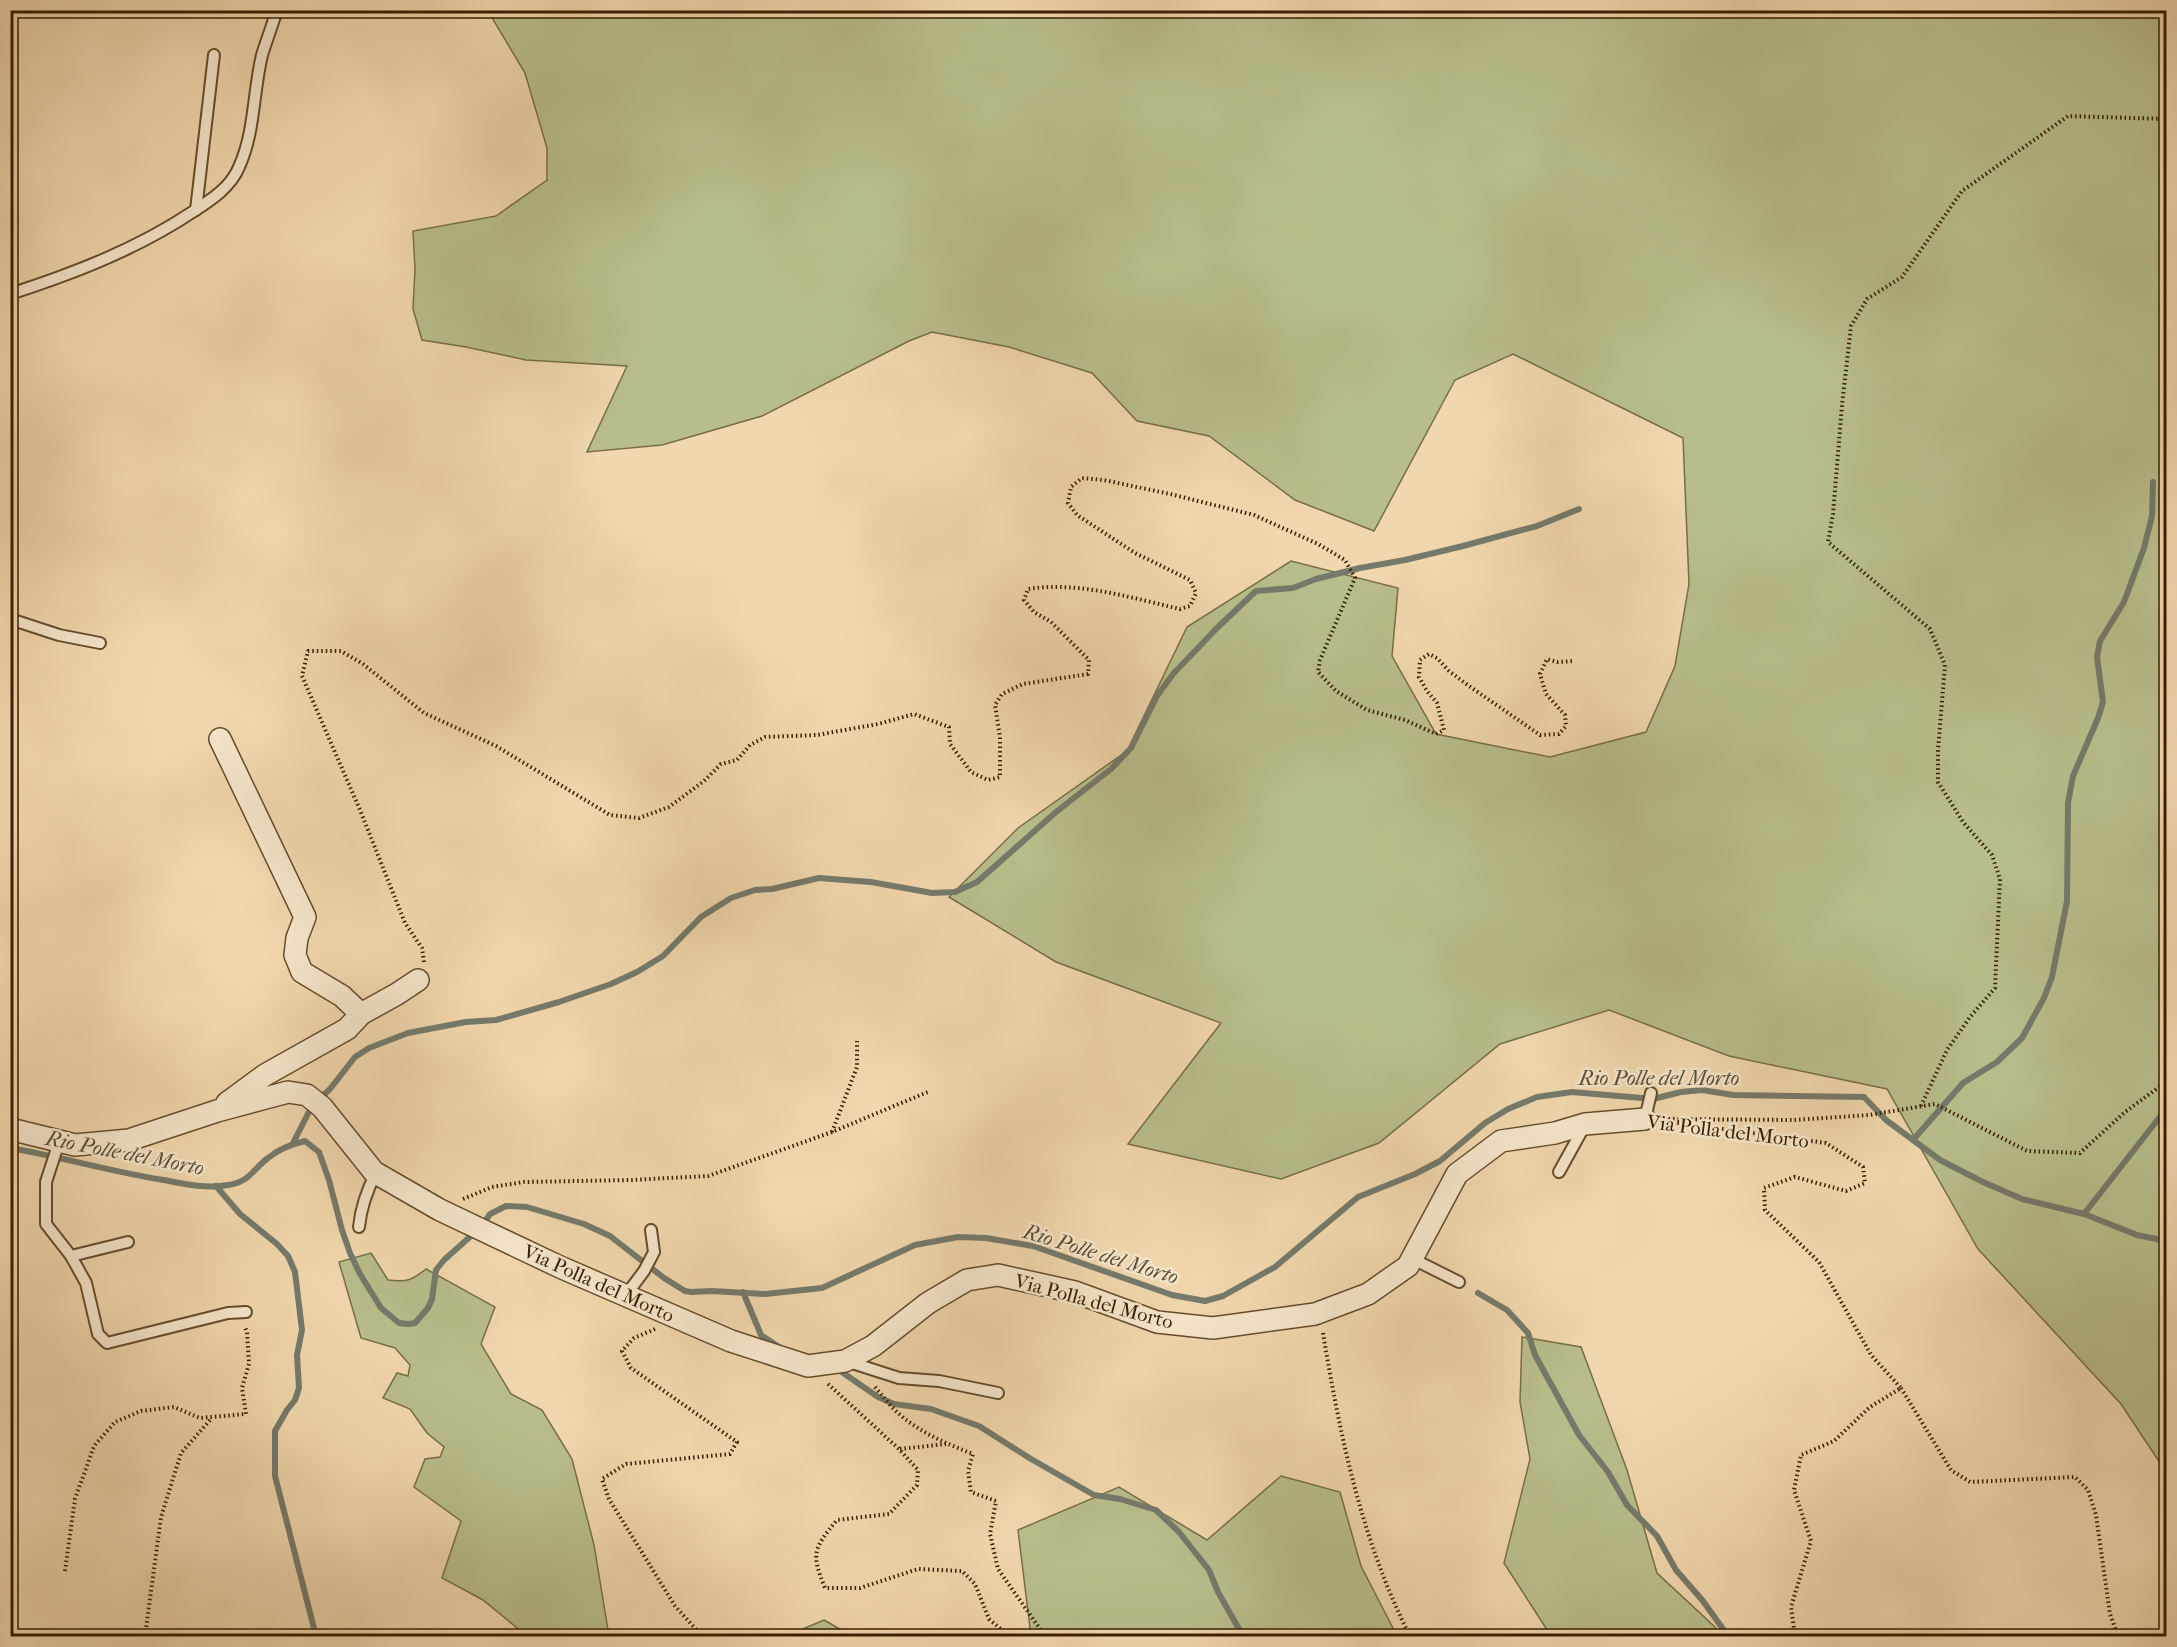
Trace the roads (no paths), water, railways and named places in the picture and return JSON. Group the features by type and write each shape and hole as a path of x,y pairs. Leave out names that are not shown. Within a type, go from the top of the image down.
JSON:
{"street":[{"path":"220,739 305,916 297,938 295,955 302,972 342,996 361,1014"},
{"path":"217,1111 265,1075 347,1029 361,1014 418,980"},
{"name":"Via Polla del Morto","path":"10,1129 58,1144 75,1145 129,1140 217,1111 288,1092 314,1101 376,1173 440,1210 731,1341 808,1366 842,1361 873,1346 928,1303 967,1280 998,1275 1075,1292 1157,1322 1213,1328 1319,1312 1368,1294 1408,1266 1457,1174 1501,1142 1647,1114"}],"lane":[{"path":"10,294 68,275 115,255 171,226 229,185 240,167 252,120 262,56 275,16"},
{"path":"196,210 214,55"},
{"path":"10,619 59,635 100,643"},
{"path":"1647,1114 1651,1093"},
{"path":"1559,1172 1586,1124"},
{"path":"58,1144 46,1182 46,1224 71,1256 86,1283 98,1334 107,1343 241,1312"},
{"path":"359,1227 360,1212 376,1173"},
{"path":"626,1295 645,1271 654,1252 651,1230"},
{"path":"71,1256 128,1242"},
{"path":"1413,1260 1459,1282"},
{"path":"842,1361 898,1378 939,1381 998,1393"}],"waterway":[{"path":"1913,1140 1963,1083 1997,1062 2022,1038 2044,998 2052,977 2067,901 2068,803 2073,776 2103,702 2097,657 2100,641 2124,602 2144,548 2152,516 2153,482"},
{"path":"293,1143 312,1106 330,1089 355,1057 369,1048 408,1033 466,1022 496,1020 611,984 663,956 701,917 731,898 755,890 772,889 819,878 871,882 932,893 955,892 977,882 1056,812 1111,769 1131,748 1157,696 1173,674 1256,591 1293,588 1316,579 1360,568 1463,546 1537,526 1579,509"},
{"name":"Rio Polle del Morto","path":"10,1148 145,1177 212,1186 241,1181 277,1152 305,1141 319,1152 342,1230 360,1274 381,1308 399,1323 408,1324 415,1323 428,1308 432,1299 436,1270 444,1260 481,1227 490,1214 506,1206 527,1207 584,1224 610,1236 664,1278 685,1291 691,1292 765,1294 822,1288 915,1245 958,1237 986,1238 1033,1246 1172,1295 1205,1301 1223,1296 1275,1267 1358,1197 1415,1174 1440,1161 1485,1123 1508,1109 1537,1097 1572,1092 1653,1099 1681,1092 1702,1090 1733,1095 1864,1097 1886,1120 1940,1160 1983,1182 2022,1199 2084,1214 2137,1235 2166,1241"},
{"path":"2084,1214 2166,1109"},
{"path":"216,1186 240,1214 277,1244 288,1256 295,1272 302,1330 297,1355 299,1388 295,1400 275,1431 275,1476 316,1636"},
{"path":"743,1292 761,1335 779,1347"},
{"path":"1478,1293 1507,1310 1528,1333 1535,1355 1579,1435 1608,1472 1627,1505 1657,1536 1676,1570 1703,1601 1728,1636"},
{"path":"836,1368 878,1397 894,1404 931,1409 979,1426 1094,1495 1120,1499 1156,1510 1179,1532 1209,1570 1218,1592 1243,1636"}]}
